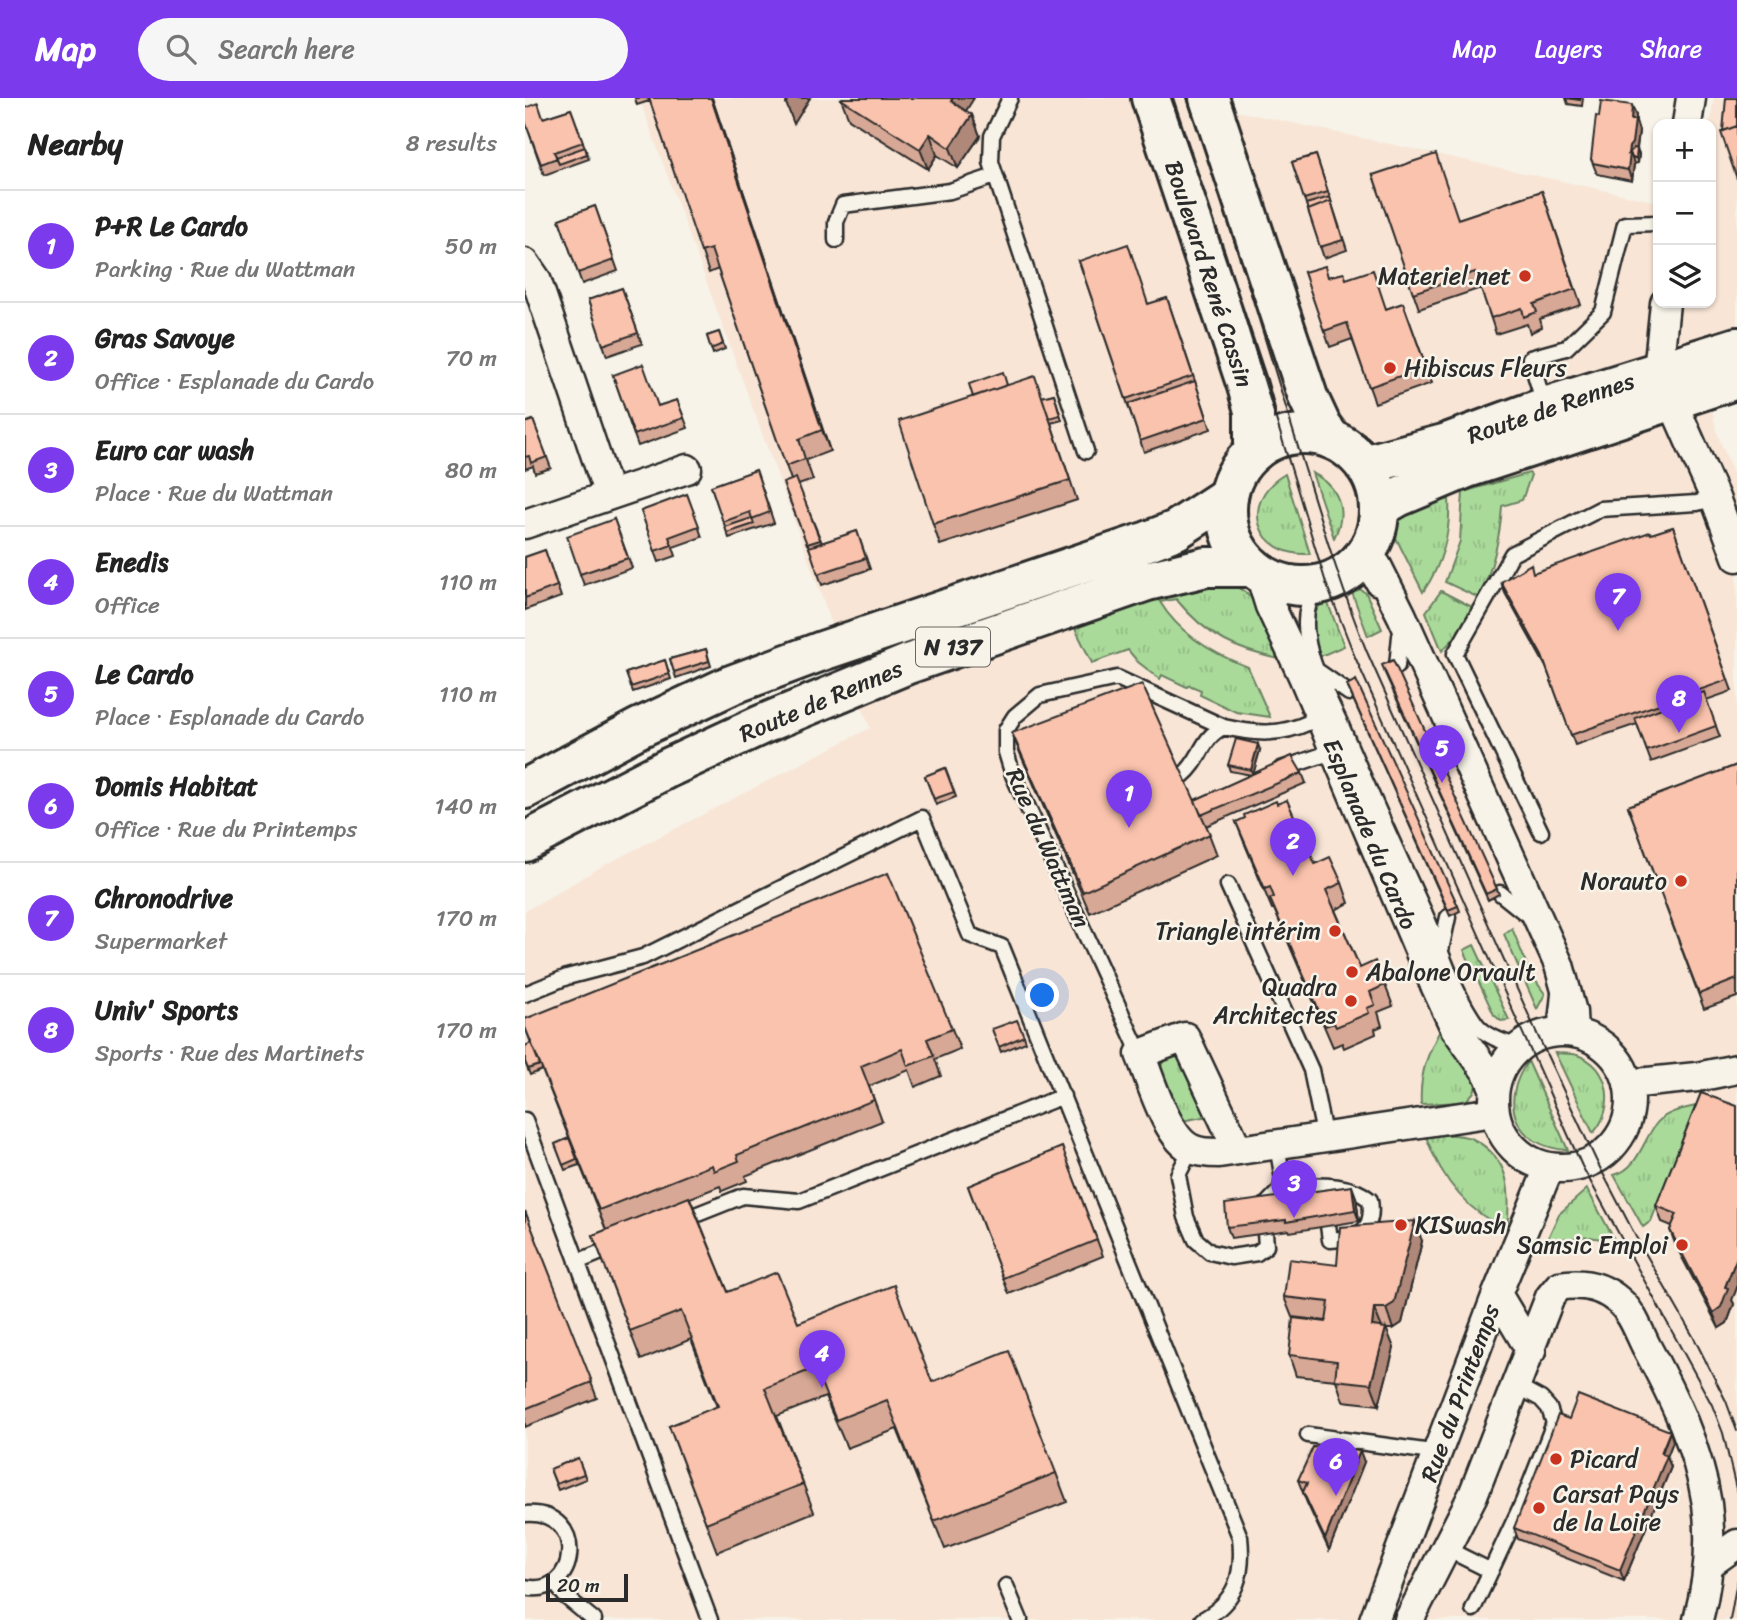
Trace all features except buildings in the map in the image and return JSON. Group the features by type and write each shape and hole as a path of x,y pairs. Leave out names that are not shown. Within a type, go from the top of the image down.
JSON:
{"main road":[{"name":"Boulevard René Cassin","path":"1151,98 1247,386 1254,411 1254,452"},
{"path":"1209,98 1308,397 1322,427 1331,439"},
{"name":"Route de Rennes","path":"1379,508 1398,496 1665,386 1737,347"},
{"name":"Route de Rennes","path":"1364,465 1466,436 1545,407 1665,386 1737,379"},
{"path":"1295,434 1331,439 1355,454 1364,465 1374,485 1379,508 1378,524 1360,560 1339,577 1317,586 1287,585 1255,571 1237,550 1226,515 1233,479 1242,464 1254,452 1272,440 1295,434"},
{"name":"Route de Rennes","path":"525,789 639,728 731,685 822,651 1148,541 1176,530 1228,496"},
{"name":"Route de Rennes","path":"525,842 715,747 908,664 1158,578 1206,568 1255,571"}],"street":[{"path":"1688,119 1691,98"},
{"path":"525,263 536,279 609,495"},
{"path":"1665,308 1665,386 1715,498 1737,557"},
{"path":"525,524 687,469"},
{"path":"1360,560 1377,566 1402,615 1559,965 1572,1012 1564,1032"},
{"name":"Esplanade du Cardo","path":"1255,571 1444,1004 1455,1028 1482,1065 1494,1100"},
{"path":"1564,1032 1592,1038 1608,1049 1621,1065 1629,1084 1630,1106 1625,1127 1613,1146 1596,1160 1566,1169 1549,1168 1529,1161 1513,1149 1500,1132 1494,1100 1503,1065 1519,1046 1538,1036 1564,1032"},
{"path":"1140,1054 1185,1037 1238,1150"},
{"name":"Rue du Wattman","path":"1140,1054 1170,1126 1178,1138 1191,1149"},
{"path":"1629,1084 1687,1079 1737,1069"},
{"path":"1191,1149 1219,1153 1325,1139 1494,1100"},
{"name":"Rue du Printemps","path":"1374,1620 1497,1294 1549,1168"},
{"name":"Rue du Printemps","path":"1409,1620 1473,1495 1550,1297 1559,1286 1579,1283 1594,1286 1613,1297 1628,1311 1676,1402 1692,1441 1707,1505 1709,1566"},
{"path":"1497,1294 1531,1351"},
{"path":"1698,1620 1709,1566 1737,1544"}],"lane":[{"path":"1010,98 992,136 991,162 1086,451"},
{"path":"836,240 836,222 843,205 950,191 995,176"},
{"path":"1545,407 1530,358 1566,348 1603,312 1625,223 1653,223"},
{"path":"1541,832 1455,654 1512,554 1600,509 1697,503 1715,498"},
{"path":"1360,560 1422,678 1525,913 1543,948 1559,992 1564,1032"},
{"name":"Esplanade du Cardo","path":"1317,586 1310,596 1307,608 1307,638 1318,671 1375,805 1463,1003 1479,1028 1497,1040 1519,1046"},
{"path":"1397,666 1400,636"},
{"path":"1318,671 1349,693"},
{"name":"Rue du Wattman","path":"1140,1054 1013,775 1006,752 1006,730 1015,716 1040,695 1117,678 1224,727 1262,734 1294,729 1310,722 1316,706"},
{"path":"1182,776 1193,767 1210,733 1224,727"},
{"path":"1270,774 1335,751"},
{"path":"525,994 567,977 643,957 922,818 971,935 1002,947 1240,1537 1243,1564 1237,1584 1226,1601 1202,1620"},
{"path":"1228,885 1311,1070 1325,1139"},
{"path":"1500,893 1525,913"},
{"path":"1441,950 1448,917"},
{"path":"664,1227 743,1196 799,1201 1063,1096"},
{"path":"525,1120 710,1620"},
{"path":"1277,1145 1284,1186"},
{"path":"1191,1149 1178,1175 1186,1217 1196,1240 1210,1252 1231,1257 1257,1253 1266,1246 1265,1233"},
{"path":"1284,1186 1324,1201"},
{"path":"1261,1210 1284,1186 1328,1186 1360,1192 1370,1200 1372,1215 1361,1233 1344,1239 1330,1240 1328,1225"},
{"path":"577,1262 627,1242"},
{"path":"1473,1609 1523,1502 1553,1423 1549,1408 1541,1399 1517,1385"},
{"path":"1308,1435 1439,1453"},
{"path":"525,1514 536,1513 560,1524 570,1547 569,1560 554,1582 543,1587 525,1587"},
{"path":"1445,1549 1491,1571"},
{"path":"554,1582 566,1598 594,1620"},
{"path":"1006,1586 1020,1620"}],"shaded area":[{"path":"639,98 1176,98 1653,201 1653,308 1716,308 1716,119 1711,119 1714,98 1737,98 1737,328 1698,342 1717,433 1737,484 1737,1620 525,1620 525,911 603,866 870,728"}],"green space":[{"path":"1312,473 1329,485 1338,500 1340,518 1334,538"},
{"path":"1529,473 1531,475 1522,500 1502,506 1495,553 1479,598 1445,582 1460,541 1463,492"},
{"path":"1285,474 1310,554 1291,553 1277,547 1266,537 1260,525 1258,512 1261,498 1270,485"},
{"path":"1449,499 1444,548 1423,592 1393,532 1396,525 1408,514"},
{"path":"1196,583 1235,587 1255,602 1286,660 1269,657 1225,641 1200,623 1176,599 1160,602 1187,634 1222,656 1248,667 1270,717 1236,712 1200,695 1201,690 1189,685 1187,687 1162,675 1160,679 1138,662 1128,650 1092,663 1072,622"},
{"path":"1354,586 1366,593 1382,629 1368,636 1350,587"},
{"path":"1441,591 1474,608 1458,634 1442,651 1426,612"},
{"path":"1326,598 1344,646 1321,656 1313,626 1316,612"},
{"path":"1512,928 1530,973 1545,994 1537,1009 1504,934"},
{"path":"1474,945 1509,1020 1501,1021 1494,1015 1464,950"},
{"path":"1444,1023 1477,1082 1474,1092 1465,1102 1421,1104 1426,1062"},
{"path":"1555,1053 1575,1054 1597,1068 1603,1078 1607,1101 1605,1112 1593,1133"},
{"path":"1176,1054 1184,1055 1214,1115 1181,1121 1160,1070 1164,1058"},
{"path":"1528,1061 1568,1150 1535,1141 1524,1132 1517,1120 1513,1107 1514,1092"},
{"path":"1696,1106 1651,1221 1643,1227 1614,1175 1629,1167 1660,1120 1674,1112"},
{"path":"1435,1134 1469,1137 1495,1156 1502,1167 1508,1190 1507,1229 1492,1222 1467,1203 1447,1179 1426,1137"},
{"path":"1587,1189 1614,1239 1611,1241 1590,1237 1547,1240 1559,1214"}],"tram line":[{"path":"1171,98 1225,252 1326,583 1355,657 1582,1166 1712,1405 1723,1433 1737,1493"},
{"path":"1187,98 1242,265 1328,544 1367,652 1596,1160 1694,1338 1726,1401 1737,1431"},
{"path":"1730,1620 1737,1581"}],"place":[{"name":"Materiel.net","path":"1525,276"},
{"name":"Hibiscus Fleurs","path":"1390,368"},
{"name":"Chronodrive","path":"1618,631"},
{"name":"Univ' Sports","path":"1679,733"},
{"name":"Le Cardo","path":"1442,783"},
{"name":"P+R Le Cardo","path":"1129,828"},
{"name":"Gras Savoye","path":"1293,876"},
{"name":"Norauto","path":"1681,881"},
{"name":"Triangle intérim","path":"1335,931"},
{"name":"Abalone Orvault","path":"1352,972"},
{"name":"Quadra Architectes","path":"1351,1001"},
{"name":"Euro car wash","path":"1294,1218"},
{"name":"KISwash","path":"1401,1225"},
{"name":"Samsic Emploi","path":"1682,1245"},
{"name":"Enedis","path":"822,1388"},
{"name":"Picard","path":"1556,1459"},
{"name":"Domis Habitat","path":"1336,1496"},
{"name":"Carsat Pays de la Loire","path":"1539,1508"}]}
